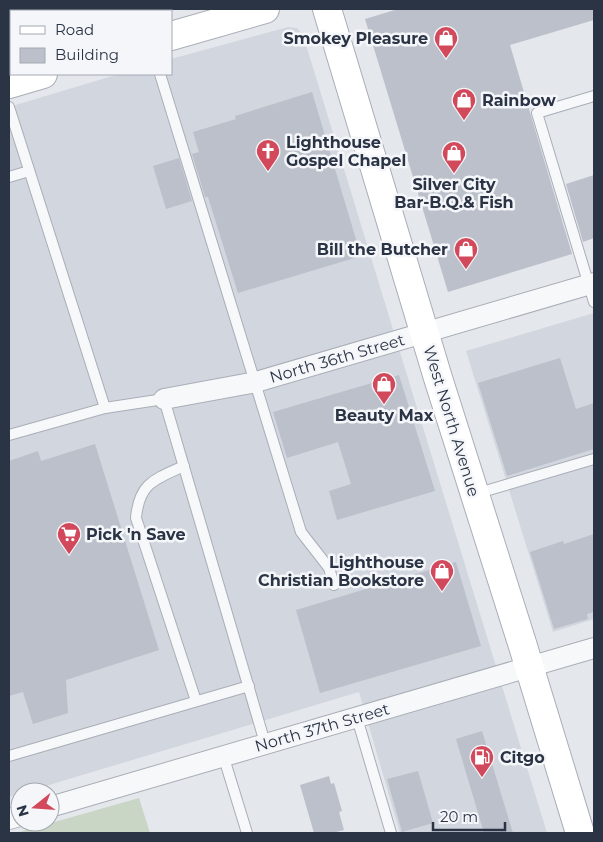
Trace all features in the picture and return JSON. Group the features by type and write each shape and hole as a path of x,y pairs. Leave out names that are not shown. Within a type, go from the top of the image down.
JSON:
{"main road":[{"path":"172,36 265,9"},
{"name":"West North Avenue","path":"327,9 424,333 530,667 580,833"},
{"path":"9,84 40,75"}],"street":[{"name":"North 36th Street","path":"164,399 256,382 424,333 592,290"},
{"name":"North 37th Street","path":"60,804 594,648"}],"lane":[{"path":"160,75 301,532 328,568 334,585"},
{"path":"592,290 537,113 594,96"},
{"path":"9,107 105,408"},
{"path":"9,177 29,171"},
{"path":"9,436 105,408 164,399 265,743"},
{"path":"475,494 594,459"},
{"path":"184,466 162,476 147,486 138,502 136,518 196,701"},
{"path":"9,756 249,686"},
{"path":"357,718 391,833"},
{"path":"223,755 247,833"}],"shaded area":[{"path":"288,27 297,28 303,35 547,833 400,833 359,692 59,782 10,782 9,797 9,107 116,75 172,75 172,59"},
{"path":"594,313 594,619 553,632 466,351"}],"green space":[{"path":"64,9 173,9 168,10"},
{"path":"139,798 150,833 16,833 60,832 60,820"}],"building":[{"path":"398,9 594,9 594,20 510,45 572,254 448,292 365,19"},
{"path":"312,92 361,256 238,293 208,197 205,197 192,154 199,152 193,132 236,119 235,116"},
{"path":"179,158 192,201 166,209 153,166"},
{"path":"594,175 594,238 583,242 566,184"},
{"path":"560,358 576,409 594,403 594,449 507,476 478,383"},
{"path":"399,375 435,491 337,520 329,491 351,484 338,442 287,458 273,412"},
{"name":"Pick 'n Save","path":"95,444 159,650 66,680 68,713 33,724 23,692 9,696 9,461 38,451 41,461"},
{"path":"594,534 594,612 587,614 588,619 554,629 530,552 563,541 564,544"},
{"path":"456,562 481,646 320,693 296,610"},
{"name":"Citgo","path":"482,731 513,833 484,833 456,739"},
{"path":"418,771 433,823 402,832 387,779"},
{"path":"329,776 331,784 334,783 342,811 339,812 344,830 332,833 314,833 300,785"}],"place":[{"name":"Smokey Pleasure","path":"446,59"},
{"name":"Rainbow","path":"464,121"},
{"name":"Lighthouse Gospel Chapel","path":"268,172"},
{"name":"Silver City Bar-B.Q.& Fish","path":"454,174"},
{"name":"Bill the Butcher","path":"466,270"},
{"name":"Beauty Max","path":"384,405"},
{"name":"Pick 'n Save","path":"69,555"},
{"name":"Lighthouse Christian Bookstore","path":"442,592"},
{"name":"Citgo","path":"482,778"}]}
